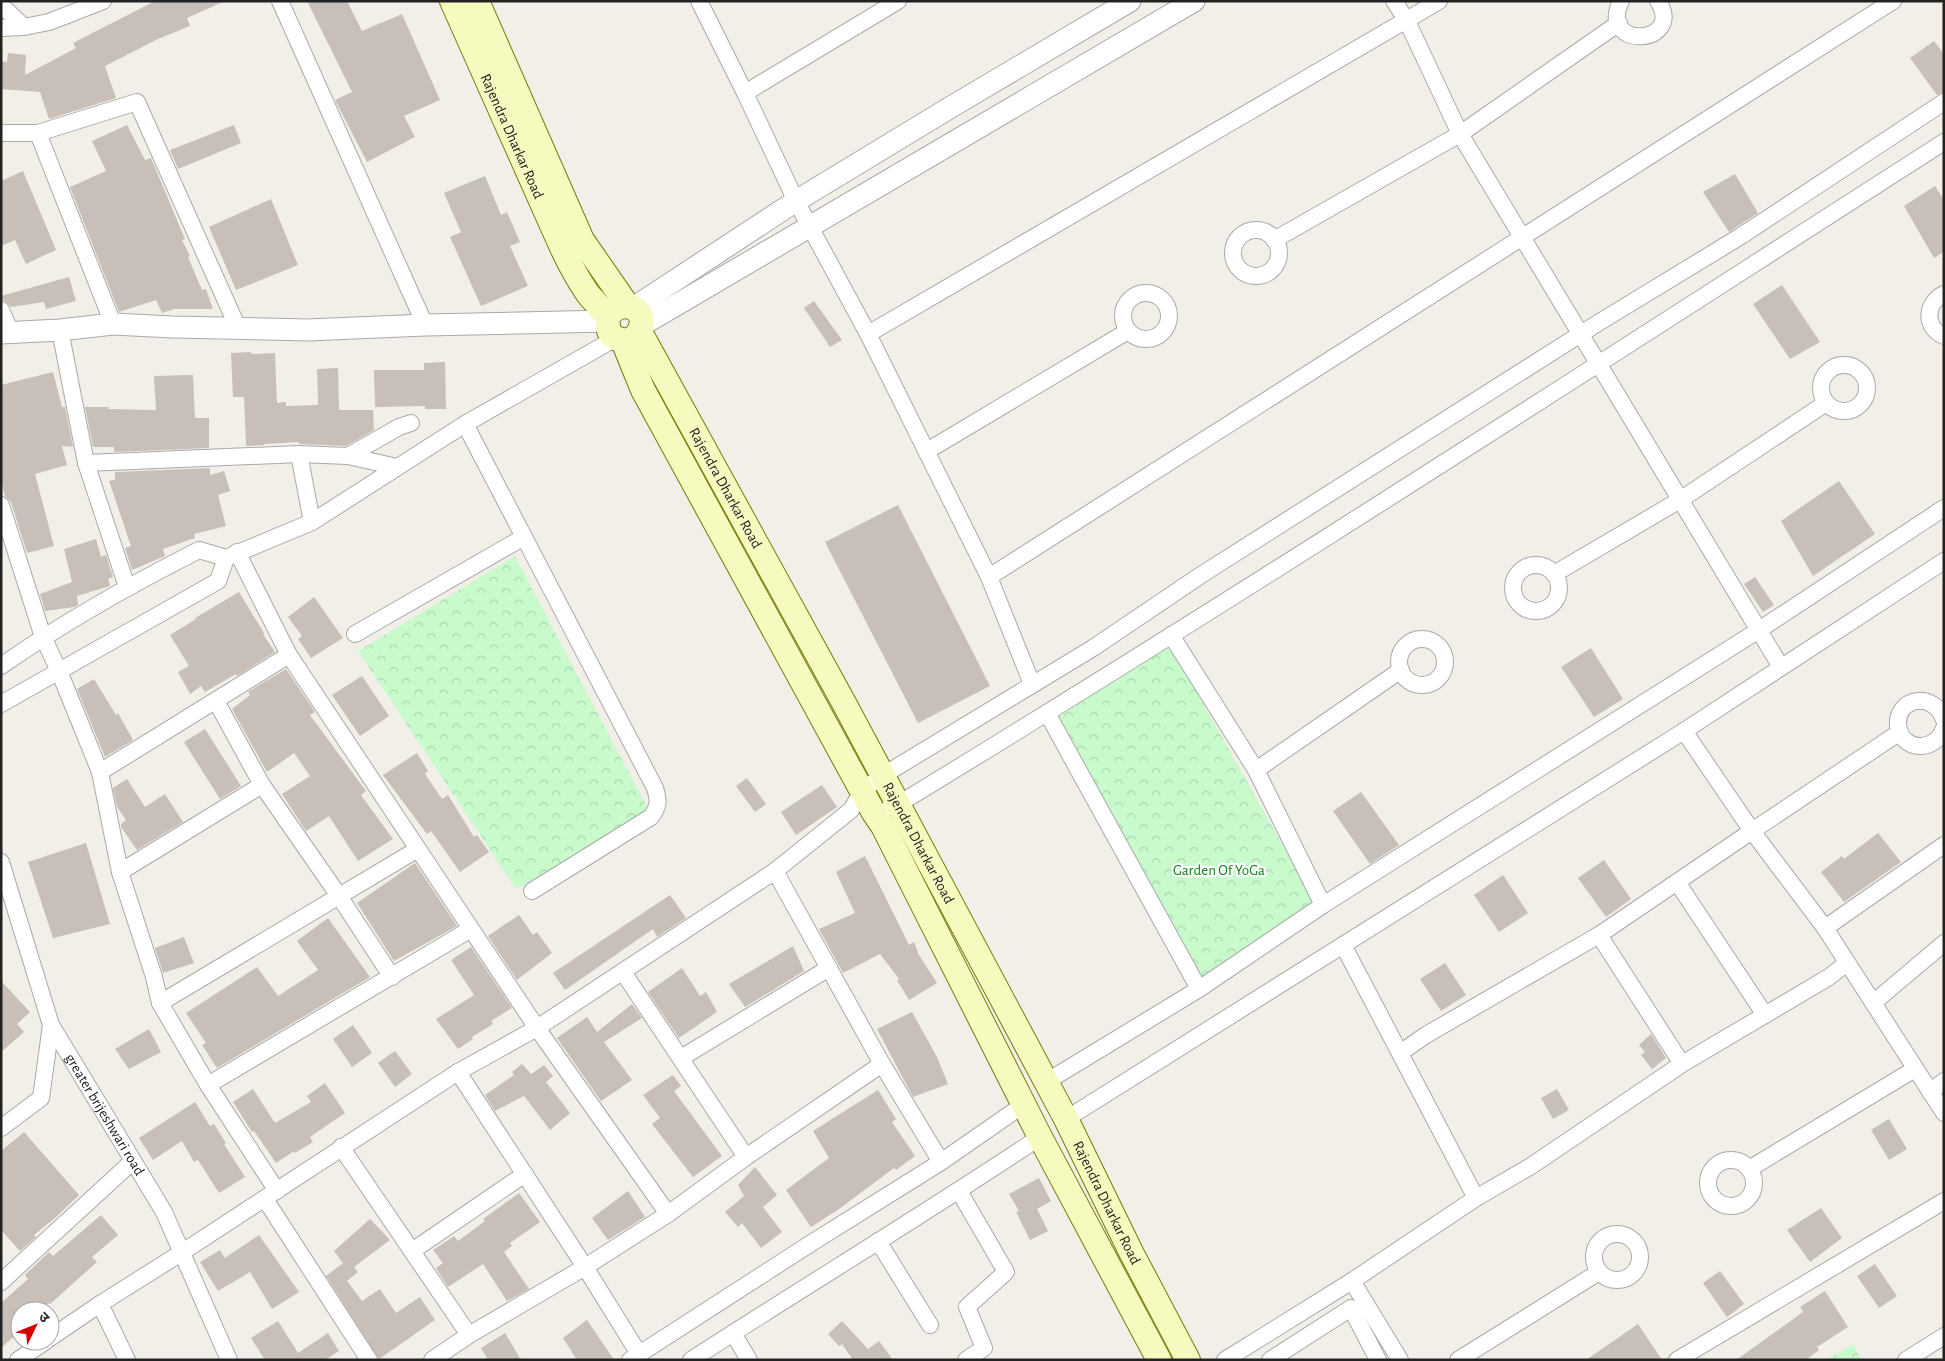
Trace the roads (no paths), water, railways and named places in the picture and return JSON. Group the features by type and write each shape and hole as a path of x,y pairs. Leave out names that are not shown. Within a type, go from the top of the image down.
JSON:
{"main road":[{"name":"Rajendra Dharkar Road","path":"452,1 560,245 588,293 624,323 643,390 863,804 883,826 1040,1137 1160,1360"},
{"name":"Rajendra Dharkar Road","path":"477,1 582,240 624,323 825,669 1066,1119 1131,1252 1188,1360"}],"street":[{"path":"1,28 49,22 103,1"},
{"path":"280,1 425,325"},
{"path":"699,1 796,201 868,334 989,577 1032,684"},
{"path":"745,93 898,1"},
{"path":"1,666 43,637 127,587 199,550 232,555 312,522 624,323 796,201 1130,1"},
{"path":"1,310 6,333 60,330 113,324 308,330 425,325 624,323 810,225 1194,1"},
{"path":"1394,1 1407,21 1460,134 1600,363 1680,500 1781,666"},
{"path":"868,334 1440,1"},
{"path":"1622,1 1617,15 1622,30 1636,37 1643,38 1657,31 1663,18 1663,10 1658,1"},
{"path":"989,577 1524,238 1893,1"},
{"path":"1,5 24,26"},
{"path":"1274,240 1460,134 1619,23"},
{"path":"1,132 38,133 137,102 238,328"},
{"path":"60,1331 458,1072 537,1028 775,871 863,804 882,776 1093,648 1201,574 1741,236 1944,102"},
{"path":"38,133 113,324"},
{"path":"863,804 897,805 1171,635 1944,142"},
{"path":"1944,294 1933,301 1929,316 1934,330 1944,336"},
{"path":"60,330 86,463 127,587"},
{"path":"927,452 1128,331"},
{"path":"1554,574 1680,500 1826,403"},
{"path":"348,456 399,427 411,423"},
{"path":"465,424 655,788 659,800 658,808 651,817 532,891"},
{"path":"86,463 300,454 348,456 397,467"},
{"path":"300,454 312,522"},
{"path":"1,505 43,637 59,671 100,772 120,872 154,977 160,1003 369,1360"},
{"path":"1046,1082 1199,988 1323,906 1759,630 1944,508"},
{"path":"355,634 524,537"},
{"path":"232,555 289,655 537,1028 668,1214"},
{"path":"1,704 218,582 232,555"},
{"path":"1066,1119 1684,732 1781,666 1944,561"},
{"path":"1171,635 1256,770 1323,906"},
{"path":"100,772 289,655"},
{"path":"1256,770 1401,670"},
{"path":"216,701 262,785 339,896 392,977"},
{"path":"1944,720 1936,706 1923,701 1908,704 1903,710 1898,724 1900,732 1910,744 1924,747 1938,740 1944,728"},
{"path":"1047,713 1199,988"},
{"path":"1684,732 1752,831 1825,928 1944,1113"},
{"path":"1400,1053 1426,1035 1599,935 1900,732"},
{"path":"120,872 262,785"},
{"path":"1825,928 1944,845"},
{"path":"160,1003 418,849"},
{"name":"greater brijeshwari road","path":"1,862 51,1025 164,1212 229,1360"},
{"path":"775,871 882,1064 941,1162"},
{"path":"1677,882 1765,1015"},
{"path":"208,1085 471,929"},
{"path":"1599,935 1682,1064"},
{"path":"1873,1003 1944,943"},
{"path":"1343,945 1476,1198"},
{"path":"1225,1360 1352,1281 1476,1198 1531,1166 1682,1064 1829,977 1847,963"},
{"path":"681,1058 829,968"},
{"path":"623,972 746,1156"},
{"path":"1,1128 41,1098 51,1025"},
{"path":"432,1360 469,1335 585,1267 668,1214 746,1156 882,1064"},
{"path":"1749,1169 1915,1069"},
{"path":"458,1072 585,1267 635,1357 941,1162 1024,1105"},
{"path":"1930,1092 1944,1081"},
{"path":"691,1360 959,1191 1040,1137"},
{"path":"341,1147 469,1335"},
{"path":"1,1282 133,1161"},
{"path":"412,1251 525,1174"},
{"path":"959,1191 1006,1272 967,1307 987,1354 966,1360"},
{"path":"1677,1360 1944,1201"},
{"path":"878,1241 930,1325"},
{"path":"1458,1360 1599,1272"},
{"path":"1352,1281 1400,1360"},
{"path":"100,1304 127,1360"},
{"path":"1270,1360 1351,1308 1378,1360"},
{"path":"733,1333 749,1360"},
{"path":"1906,1360 1944,1336"},
{"path":"18,1360 31,1351"}],"park label":[{"name":"Garden Of YoGa","path":"1219,870"}]}
